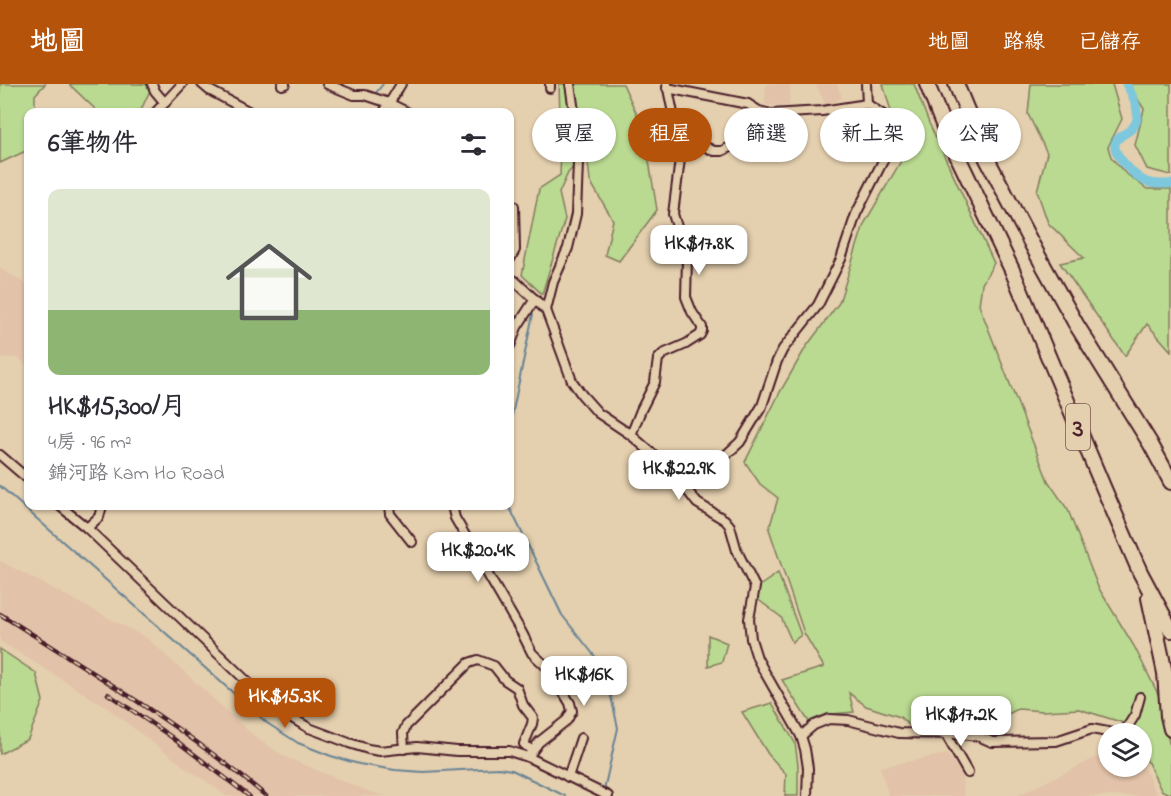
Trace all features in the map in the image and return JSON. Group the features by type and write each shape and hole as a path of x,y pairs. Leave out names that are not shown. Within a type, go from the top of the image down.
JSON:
{"highway":[{"name":"3","path":"927,84 946,132 1012,270 1145,583 1171,630"},
{"name":"3","path":"956,84 987,159 1036,254 1076,324 1150,443 1171,482"},
{"path":"1145,583 1165,673 1171,729"}],"street":[{"path":"152,84 165,103"},
{"path":"160,108 182,84"},
{"path":"202,84 208,90 242,108"},
{"path":"327,84 354,95 365,95 399,108"},
{"path":"386,108 401,84"},
{"path":"546,310 553,282 568,248 576,214 578,163 570,84"},
{"path":"866,84 867,104"},
{"path":"672,108 667,86 748,104 754,108"},
{"path":"684,486 740,442 762,406 783,349 818,305 837,268 856,214 892,141 888,118 867,104 808,112"},
{"path":"631,435 654,385 658,359 663,354 686,344 702,331 686,297 687,259 673,214 680,162"},
{"path":"514,206 514,252"},
{"path":"514,280 546,310 576,387 598,413 631,435 661,461 697,502 725,520 730,526 737,551 755,587 749,619 751,639 757,658 801,736 805,749 808,768 807,796"},
{"path":"514,335 534,299"},
{"path":"0,455 24,476"},
{"path":"65,510 87,528 258,692 287,715 309,728 380,751 424,748 457,751 509,751 530,754 568,777 608,796"},
{"path":"87,528 99,517 101,510"},
{"path":"390,510 390,514 412,542"},
{"path":"453,510 455,518 532,653 549,669 571,706 571,715 567,720 539,742 530,754"},
{"path":"404,749 403,734 406,726 469,663 478,660 494,666 505,680 517,688 523,705 533,718 524,744 530,754"},
{"path":"1130,723 1135,715 1140,697"},
{"path":"801,736 814,725 829,719 848,720 899,733 978,736 992,742 1056,741 1092,729 1098,730"},
{"path":"945,734 968,773"},
{"path":"568,777 581,738"}],"shaded area":[{"path":"766,84 790,84 789,106 765,105"},
{"path":"816,84 837,84 842,98 826,106"},
{"path":"0,269 24,283 24,363 19,358 0,357"},
{"path":"0,561 148,639 256,738 285,757 384,796 226,796 105,706 0,641"},
{"path":"947,754 961,770 964,796 889,796 880,767"},
{"path":"1098,757 1098,777 1148,777 1157,796 1017,796"}],"green space":[{"path":"0,84 45,84 35,95 35,108 24,108 24,152 0,163"},
{"path":"69,84 153,84 142,108 94,108"},
{"path":"559,84 623,84 634,108 628,108 628,162 649,162 657,210 619,261 605,255 613,220 590,181 588,162 616,162 616,108 560,108"},
{"path":"883,84 914,84 923,108 890,108"},
{"path":"1031,84 1112,84 1122,119 1108,147 1111,157 1124,172 1147,189 1171,189 1171,351 1147,324 1125,356 1060,263 1084,258 1048,223 1037,191 1047,153 1028,114"},
{"path":"1128,84 1171,84 1171,175 1147,169 1135,145 1144,109"},
{"path":"925,113 937,140 937,162 947,162 994,263 982,284 979,305 1048,481 1068,510 1098,587 1134,646 1160,698 1171,746 1171,795 1161,790 1152,771 1152,723 1124,723 1079,709 1043,711 1018,709 980,728 971,715 961,719 932,720 931,728 914,730 900,717 866,706 849,693 854,712 832,714 809,722 782,680 824,667 804,633 769,529 778,498 760,484 745,462 780,392 806,347 839,303 864,224 900,162 925,162"},
{"path":"560,162 578,162 568,173 559,193 565,219 542,294 522,275 539,189 560,175"},
{"path":"778,573 801,635 792,642 781,617 756,598 761,585"},
{"path":"708,635 727,643 722,662 708,666"},
{"path":"0,649 36,673 43,701 28,739 0,754"},
{"path":"772,703 795,743 798,796 785,796 786,774 768,754 742,712"}],"waterway":[{"path":"375,94 383,84"},
{"path":"1126,84 1135,102 1136,121 1134,126 1119,138 1115,149 1132,172 1143,180 1153,184 1171,184"},
{"path":"514,406 533,314"},
{"path":"0,486 24,507"},
{"path":"27,510 267,723 298,743 359,764 395,770 423,772 498,768 512,770 565,796"},
{"path":"511,510 562,615 605,669 618,728 604,790"}],"railway":[{"path":"0,614 170,723 266,796"},
{"path":"108,694 170,736 249,796"}]}
